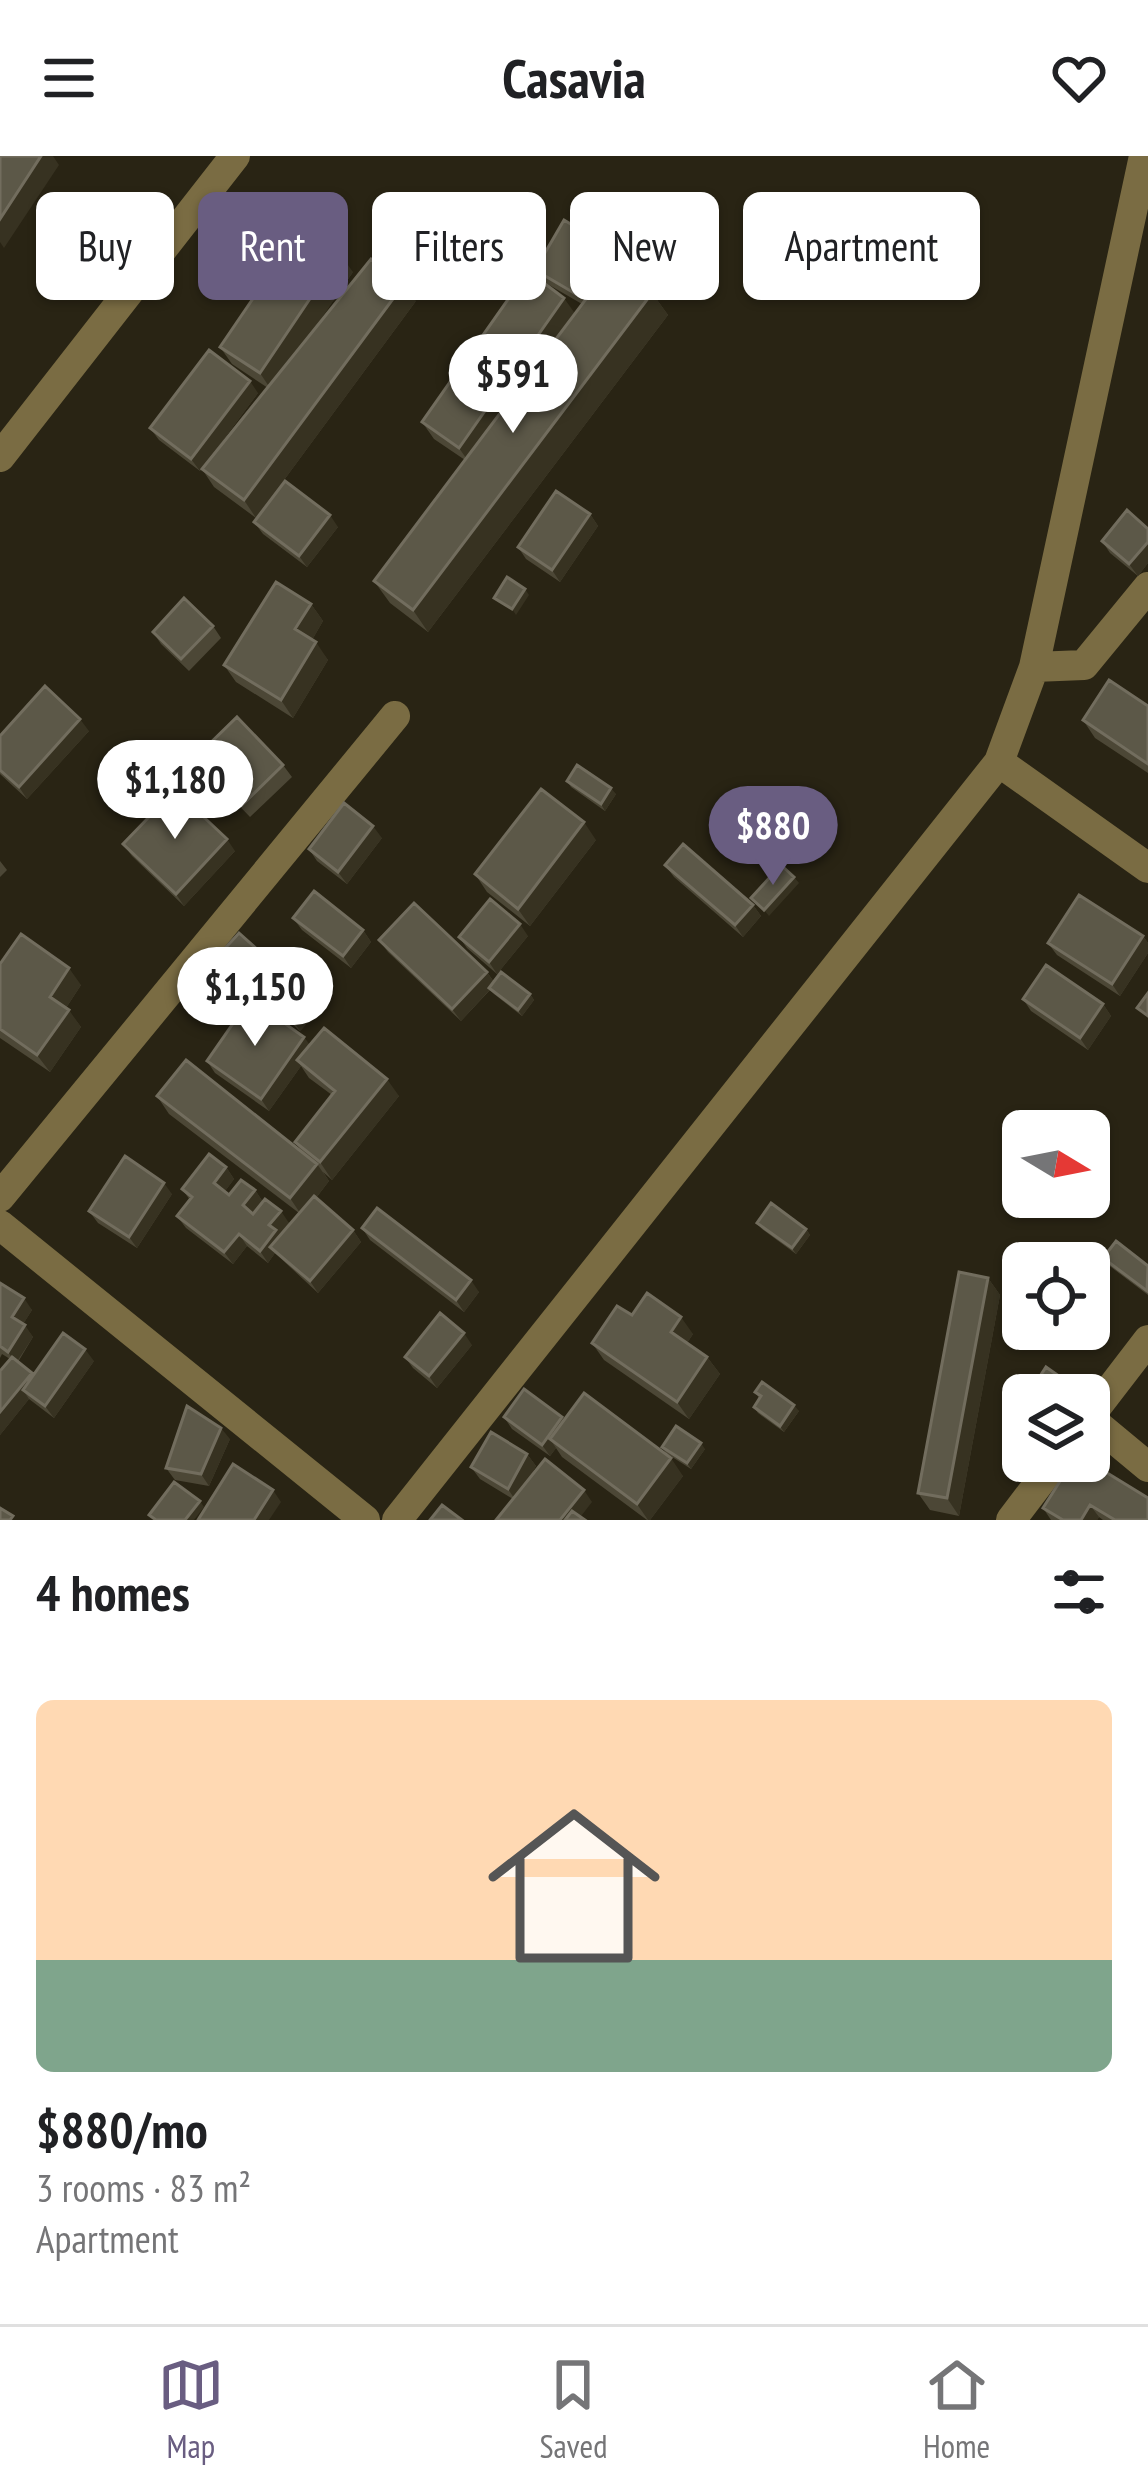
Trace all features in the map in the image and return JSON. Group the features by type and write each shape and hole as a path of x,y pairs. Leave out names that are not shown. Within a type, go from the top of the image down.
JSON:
{"street":[{"path":"0,457 235,156"},
{"path":"397,1520 999,763 1034,667 1137,240 1144,156"},
{"path":"1034,667 1084,665 1148,587"},
{"path":"0,1197 395,716"},
{"path":"999,763 1148,868"},
{"path":"0,1225 365,1520"},
{"path":"1110,1390 1148,1340"},
{"path":"1110,1435 1148,1467"},
{"path":"1011,1520 1040,1482"}],"building":[{"path":"0,156 41,156 0,219"},
{"path":"564,220 570,224 570,291 546,276 546,251"},
{"path":"371,259 372,300 392,300 244,500 202,469 338,300 348,300 348,288"},
{"path":"546,284 564,298 459,448 422,422 508,300 546,300"},
{"path":"252,300 309,300 260,373 220,347"},
{"path":"585,300 647,300 413,610 374,581"},
{"path":"209,350 250,381 191,459 150,428"},
{"path":"285,481 330,515 299,556 254,522"},
{"path":"556,491 590,514 552,570 518,547"},
{"path":"1127,510 1148,529 1148,542 1129,564 1102,541"},
{"path":"507,577 525,589 512,609 494,598"},
{"path":"276,582 311,604 295,629 316,642 281,700 224,665"},
{"path":"184,598 213,626 181,659 153,632"},
{"path":"1109,680 1148,706 1148,764 1083,720"},
{"path":"45,686 80,719 19,787 0,770 0,736"},
{"path":"237,717 283,765 242,805 196,757"},
{"path":"577,765 611,788 601,804 567,781"},
{"path":"541,789 584,822 518,909 475,874"},
{"path":"175,790 227,839 176,894 123,844"},
{"path":"344,803 373,826 338,872 309,849"},
{"path":"683,844 753,905 735,925 665,865"},
{"path":"781,865 794,877 764,910 751,898"},
{"path":"314,891 363,930 343,956 293,918"},
{"path":"1079,895 1143,936 1112,984 1048,943"},
{"path":"490,899 520,924 489,962 459,937"},
{"path":"414,903 487,972 452,1009 379,940"},
{"path":"239,933 311,998 292,1019 244,975 223,999 199,977"},
{"path":"21,934 69,968 50,997 69,1010 37,1055 0,1029 0,964"},
{"path":"1046,965 1103,1004 1080,1038 1023,999"},
{"path":"501,972 530,994 518,1010 489,988"},
{"path":"1148,993 1148,1016 1137,1008"},
{"path":"250,999 304,1037 261,1099 207,1061"},
{"path":"324,1028 387,1079 320,1162 295,1142 335,1091 297,1060"},
{"path":"186,1060 317,1164 290,1198 157,1096"},
{"path":"209,1154 226,1167 214,1183 229,1195 241,1180 255,1190 243,1205 253,1214 265,1199 281,1211 269,1225 276,1230 260,1251 239,1234 224,1252 177,1216 192,1197 182,1189"},
{"path":"125,1156 164,1183 129,1237 89,1211"},
{"path":"314,1196 353,1230 310,1281 270,1247"},
{"path":"771,1203 806,1229 792,1248 757,1223"},
{"path":"377,1208 471,1280 456,1300 362,1228"},
{"path":"1116,1241 1148,1266 1147,1291 1110,1263 1110,1249"},
{"path":"959,1272 988,1278 947,1498 918,1493"},
{"path":"0,1283 24,1298 12,1317 25,1325 8,1352 0,1346"},
{"path":"647,1293 681,1317 671,1332 707,1357 677,1402 592,1343 617,1306 632,1315"},
{"path":"440,1313 464,1333 429,1376 405,1357"},
{"path":"63,1333 85,1349 45,1406 23,1390"},
{"path":"12,1357 32,1373 0,1412 0,1371"},
{"path":"762,1382 794,1405 780,1426 754,1407 761,1396 755,1392"},
{"path":"524,1389 562,1417 542,1445 504,1417"},
{"path":"584,1393 671,1458 637,1504 550,1439"},
{"path":"187,1406 221,1428 201,1474 166,1468"},
{"path":"676,1426 701,1443 687,1463 662,1447"},
{"path":"491,1432 527,1454 508,1489 471,1467"},
{"path":"545,1459 584,1490 560,1520 496,1520"},
{"path":"233,1464 273,1490 254,1520 198,1520"},
{"path":"1110,1475 1148,1498 1148,1520 1115,1520 1090,1505 1081,1520 1063,1520 1043,1508 1060,1482 1110,1482"},
{"path":"174,1482 200,1501 185,1520 156,1520 149,1515"},
{"path":"442,1505 462,1520 430,1520"},
{"path":"0,1508 13,1516 10,1520 0,1520"}]}
